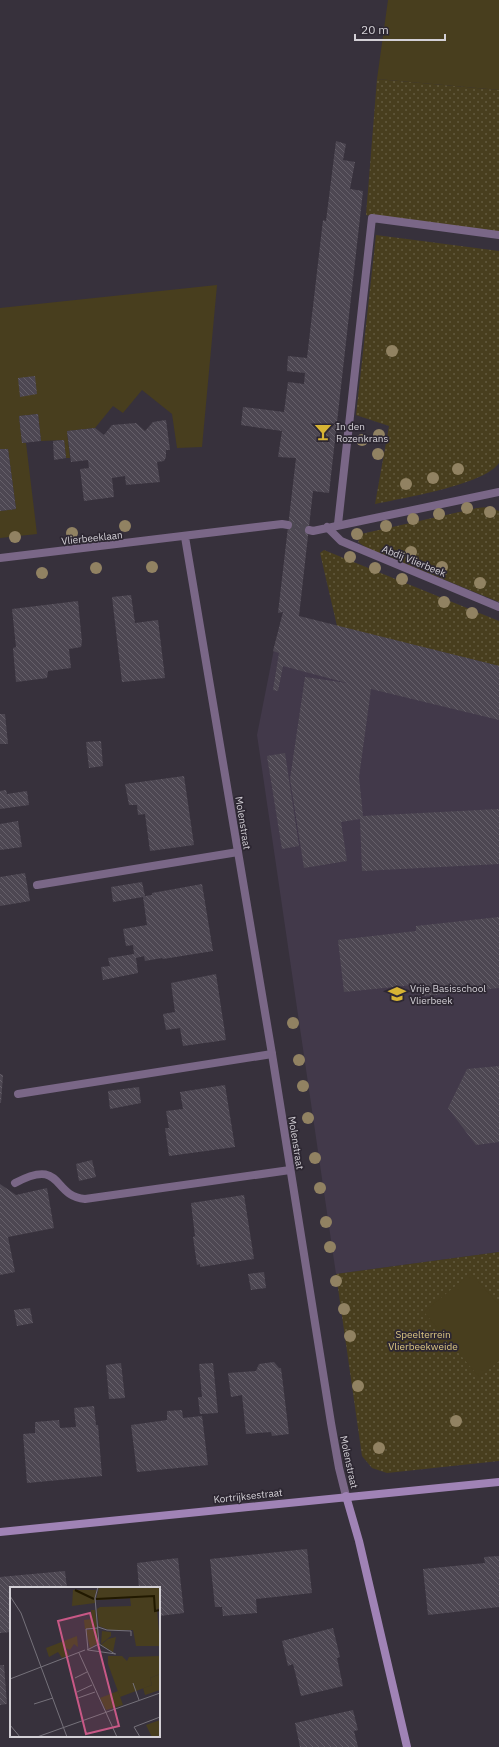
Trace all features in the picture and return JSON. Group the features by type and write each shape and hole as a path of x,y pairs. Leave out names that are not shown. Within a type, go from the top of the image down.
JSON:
{"street":[{"path":"338,524 372,218 499,236"},
{"path":"309,530 313,531 338,524 499,492"},
{"path":"186,537 282,524 288,525"},
{"name":"Abdij Vlierbeek","path":"327,527 341,541 499,607"},
{"name":"Vlierbeeklaan","path":"0,558 186,537"},
{"name":"Molenstraat","path":"186,537 339,1468 359,1541 407,1747"},
{"path":"37,885 238,852"},
{"path":"18,1094 272,1054"},
{"path":"15,1183 33,1175 43,1174 53,1177 66,1192 75,1198 85,1199 290,1170"},
{"name":"Kortrijksestraat","path":"0,1532 346,1496 499,1482"}],"shaded area":[{"name":"Vrije Basisschool Vlierbeek","path":"283,613 499,666 499,1252 336,1274 257,735 273,654"}],"green space":[{"path":"388,0 499,0 499,90 377,79"},
{"path":"377,79 499,90 499,235 366,215"},
{"path":"376,235 499,251 499,463 491,471 461,484 442,490 375,504 389,426 356,415"},
{"path":"217,285 202,447 177,448 172,414 142,390 123,413 113,406 95,428 67,431 70,458 66,458 64,440 41,441 38,414 19,416 22,443 26,443 37,534 0,538 0,511 16,509 8,449 0,449 0,308"},
{"path":"488,507 499,511 499,602 367,548 358,542 361,534 477,508"},
{"path":"324,550 499,621 499,666 337,626 320,553"},
{"name":"Speelterrein Vlierbeekweide","path":"499,1252 499,1461 387,1473 372,1468 362,1456 336,1274"},
{"path":"471,1273 499,1305 499,1361 479,1377 424,1312"}],"building":[{"path":"336,141 346,144 343,160 355,162 350,189 363,191 329,493 313,491 299,616 499,666 499,720 371,689 359,777 363,816 499,809 499,864 362,871 360,819 341,822 347,861 304,868 290,779 305,677 347,683 283,666 278,691 273,690 279,653 273,651 283,612 278,613 296,458 278,457 282,431 241,425 243,407 284,412 288,382 304,384 305,373 287,371 288,356 307,358 323,220 326,221"},
{"path":"35,376 37,394 20,397 18,378"},
{"path":"38,414 41,441 22,443 19,416"},
{"path":"166,420 170,450 166,450 166,457 164,461 157,462 160,482 126,485 125,476 112,478 114,497 84,501 80,469 89,468 88,460 71,462 67,431 95,428 104,435 112,425 136,423 145,431 153,422"},
{"path":"64,440 66,458 54,460 53,441"},
{"path":"0,449 8,449 16,509 0,511"},
{"path":"131,595 135,623 158,620 165,678 122,682 112,597"},
{"path":"78,601 82,642 81,647 69,649 71,668 48,671 47,678 16,682 13,648 16,647 12,609"},
{"path":"0,714 5,714 8,744 0,744"},
{"path":"101,741 103,766 89,768 86,742"},
{"path":"285,753 299,846 282,849 267,756"},
{"path":"184,776 194,845 150,851 145,814 138,815 137,805 129,805 125,784"},
{"path":"6,790 7,794 27,791 29,805 0,809 0,791"},
{"path":"18,821 22,847 0,850 0,824"},
{"path":"25,873 30,901 0,906 0,877"},
{"path":"142,882 145,896 152,895 152,893 202,884 213,951 145,961 144,956 136,958 138,973 103,980 101,967 110,966 108,958 134,954 133,945 126,946 123,929 147,925 143,897 113,902 111,887"},
{"path":"499,917 499,988 424,996 423,984 344,992 338,940 416,931 416,926"},
{"path":"216,974 226,1040 183,1046 180,1028 166,1030 163,1014 175,1012 171,983"},
{"path":"499,1066 499,1142 476,1145 448,1108 467,1069"},
{"path":"0,1074 3,1075 1,1103 0,1103"},
{"path":"225,1085 235,1147 169,1156 165,1128 169,1128 166,1111 183,1109 180,1092"},
{"path":"139,1087 141,1103 110,1109 108,1091"},
{"path":"92,1160 96,1177 79,1181 76,1164"},
{"path":"0,1184 16,1195 47,1188 54,1228 8,1237 15,1272 0,1275"},
{"path":"244,1195 254,1259 200,1267 200,1264 197,1265 193,1237 195,1236 191,1203"},
{"path":"264,1272 266,1288 251,1290 248,1274"},
{"path":"30,1308 33,1323 17,1326 14,1310"},
{"path":"274,1362 279,1368 281,1368 289,1434 272,1436 271,1432 246,1434 242,1395 231,1397 228,1373 256,1371 259,1364"},
{"path":"121,1363 125,1398 109,1399 106,1365"},
{"path":"213,1363 218,1413 200,1414 198,1397 202,1397 199,1364"},
{"path":"94,1406 96,1425 98,1425 102,1476 27,1483 23,1434 35,1433 35,1422 59,1420 60,1428 76,1427 74,1408"},
{"path":"182,1410 183,1418 202,1416 208,1465 137,1472 131,1425 167,1420 167,1411"},
{"path":"307,1549 312,1593 256,1599 257,1613 223,1616 222,1607 215,1607 210,1559"},
{"path":"499,1556 499,1607 428,1615 423,1569 485,1563 484,1557"},
{"path":"178,1558 184,1613 160,1616 160,1587 139,1587 137,1563"},
{"path":"65,1571 67,1587 10,1587 10,1632 0,1633 0,1577"},
{"path":"333,1628 340,1657 337,1658 343,1686 301,1696 293,1664 288,1666 282,1641"},
{"path":"0,1665 4,1665 7,1704 0,1705"},
{"path":"353,1710 358,1730 354,1731 358,1747 300,1747 295,1723"}],"tunnel":[{"path":"288,525 309,530"}],"place":[{"name":"In den Rozenkrans","path":"323,432"},
{"name":"Vrije Basisschool Vlierbeek","path":"397,994"}]}
